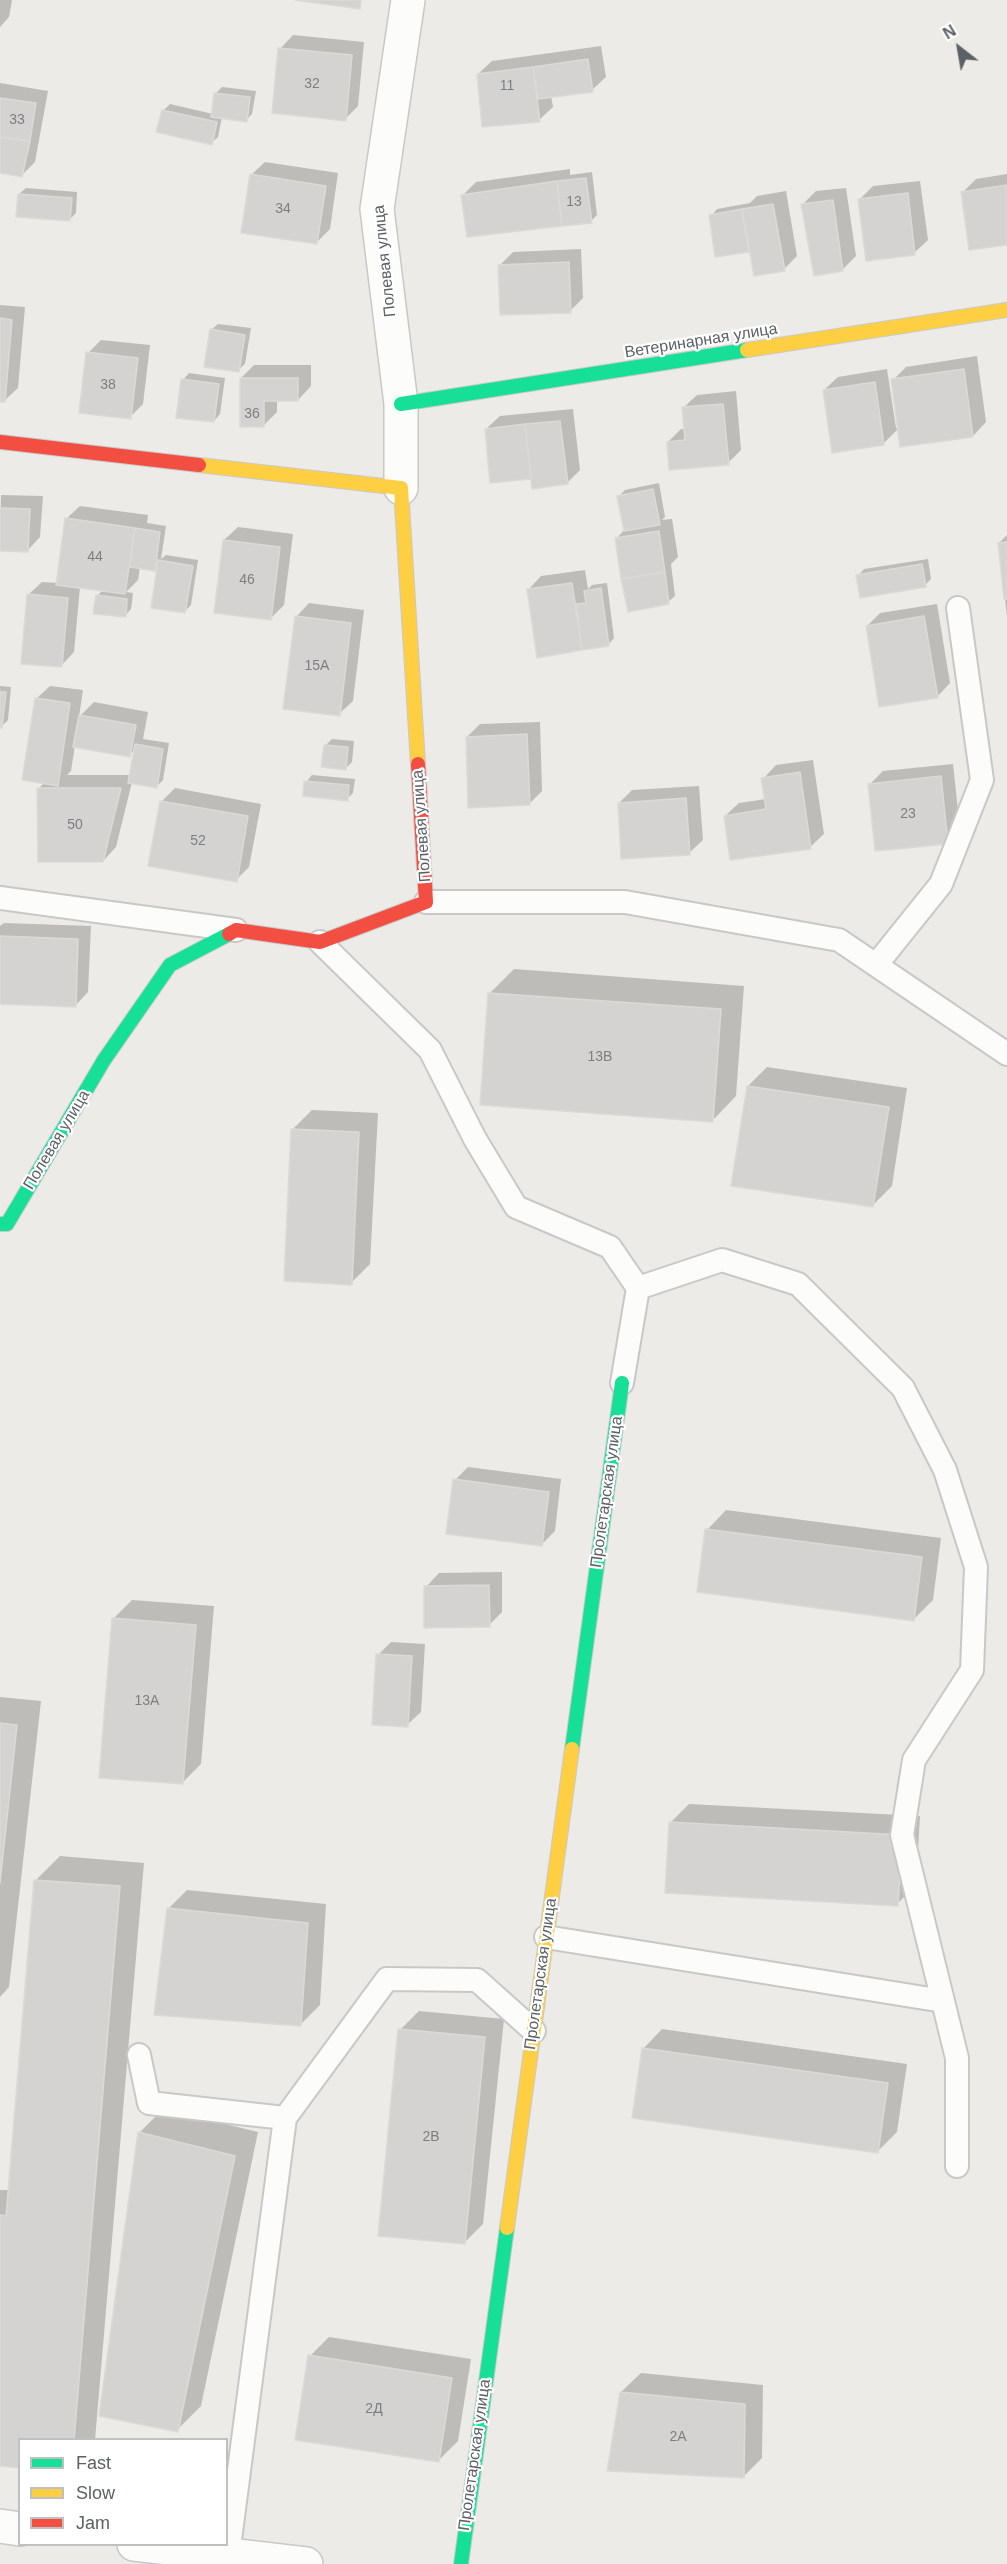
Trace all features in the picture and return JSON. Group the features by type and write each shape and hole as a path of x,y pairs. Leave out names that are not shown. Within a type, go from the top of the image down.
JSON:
{"street":[{"name":"Полевая улица","path":"0,1224 7,1224 104,1060 170,965 236,930 320,942 426,902 401,488 401,404 377,209 408,0"},
{"name":"Ветеринарная улица","path":"401,404 1007,310"},
{"path":"0,442 401,488"},
{"name":"Пролетарская улица","path":"461,2564 622,1383"},
{"path":"0,2526 18,2529"},
{"path":"151,2546 306,2564"}],"lane":[{"path":"876,965 941,884 982,780 958,608"},
{"path":"0,898 236,930"},
{"path":"426,902 625,902 840,940 1007,1054"},
{"path":"320,942 430,1050 475,1139 516,1207 610,1247 638,1288 622,1383"},
{"path":"638,1288 722,1260 798,1284 903,1388 945,1470 976,1567 972,1670 914,1760 902,1835 957,2058 957,2166"},
{"path":"546,1936 943,2001"},
{"path":"228,2555 285,2118 387,1979 477,1980 534,2031"},
{"path":"139,2055 149,2103 285,2118"}],"building":[{"path":"295,0 361,0 360,9"},
{"path":"278,48 352,55 346,121 272,113"},
{"path":"588,59 593,92 538,99 533,67"},
{"path":"533,67 540,122 482,127 477,74"},
{"path":"214,93 250,97 247,122 211,117"},
{"path":"0,98 36,103 30,141 0,137"},
{"path":"162,110 217,122 212,145 156,132"},
{"path":"0,137 30,141 22,177 0,173"},
{"path":"250,174 326,186 317,244 241,233"},
{"path":"586,178 592,223 562,226 557,181"},
{"path":"557,181 562,226 467,237 461,195"},
{"path":"1007,185 1007,245 969,250 961,192"},
{"path":"908,193 915,255 866,261 858,199"},
{"path":"18,194 72,198 70,221 16,217"},
{"path":"833,200 843,271 814,276 801,204"},
{"path":"773,204 785,271 754,276 742,209"},
{"path":"742,209 749,252 715,257 709,215"},
{"path":"569,262 571,313 500,315 498,265"},
{"path":"0,318 12,320 5,402 0,402"},
{"path":"210,329 245,335 239,372 204,367"},
{"path":"86,352 138,358 131,419 79,413"},
{"path":"964,369 973,437 900,447 891,379"},
{"path":"240,378 298,378 298,401 264,401 264,427 240,427"},
{"path":"181,379 219,384 214,422 176,418"},
{"path":"875,382 884,445 832,453 823,390"},
{"path":"723,404 729,465 669,470 667,442 685,440 682,407"},
{"path":"560,421 568,484 532,489 525,424"},
{"path":"525,424 531,479 490,483 485,429"},
{"path":"653,489 660,525 624,531 617,496"},
{"path":"0,508 30,509 28,552 0,551"},
{"path":"65,518 135,528 125,594 56,585"},
{"path":"135,528 160,532 155,571 130,567"},
{"path":"659,531 665,572 621,579 615,538"},
{"path":"223,540 280,547 271,620 214,613"},
{"path":"1007,542 1007,599 1004,599 998,543"},
{"path":"158,560 193,566 185,613 151,608"},
{"path":"922,564 926,587 860,598 856,575"},
{"path":"665,572 669,604 628,612 621,579"},
{"path":"572,583 582,650 537,658 527,589"},
{"path":"601,588 609,646 582,650 576,604 586,603 584,591"},
{"path":"27,594 68,598 62,667 21,664"},
{"path":"96,595 127,599 126,617 93,614"},
{"path":"295,616 351,623 340,716 283,709"},
{"path":"924,616 938,698 879,707 866,626"},
{"path":"0,692 6,692 2,728 0,728"},
{"path":"35,698 70,703 58,786 22,780"},
{"path":"79,715 136,725 130,757 73,747"},
{"path":"527,734 530,805 468,808 466,737"},
{"path":"135,744 163,749 157,788 128,783"},
{"path":"324,745 348,747 346,770 321,767"},
{"path":"800,772 811,849 730,860 724,816 766,809 761,778"},
{"path":"941,776 948,844 875,851 868,784"},
{"path":"304,781 349,785 348,801 303,796"},
{"path":"37,788 121,788 103,862 38,862"},
{"path":"686,798 690,855 621,859 618,803"},
{"path":"160,801 248,816 237,882 148,866"},
{"path":"0,936 78,939 76,1007 0,1004"},
{"path":"488,993 721,1009 713,1122 480,1105"},
{"path":"747,1086 889,1107 873,1207 731,1186"},
{"path":"291,1129 359,1132 352,1285 284,1281"},
{"path":"453,1479 549,1492 542,1546 446,1534"},
{"path":"705,1529 922,1557 914,1621 697,1592"},
{"path":"489,1585 490,1627 424,1628 424,1586"},
{"path":"112,1618 196,1625 183,1784 99,1778"},
{"path":"376,1654 412,1656 408,1727 372,1725"},
{"path":"0,1723 17,1725 0,1883"},
{"path":"669,1822 902,1835 898,1906 665,1893"},
{"path":"34,1880 120,1886 74,2438 18,2438 18,2468 0,2466 0,2215 6,2216"},
{"path":"167,1908 308,1923 301,2026 154,2015"},
{"path":"398,2029 485,2037 465,2244 378,2236"},
{"path":"642,2048 888,2083 878,2153 632,2118"},
{"path":"138,2132 235,2156 178,2432 99,2416"},
{"path":"308,2355 452,2378 439,2462 295,2440"},
{"path":"620,2392 745,2404 744,2478 607,2471"}],"traffic: fast":[{"path":"401,404 747,350"},
{"path":"0,1224 7,1224 104,1060 170,965 229,934"},
{"path":"572,1749 622,1383"},
{"path":"461,2564 507,2228"}],"traffic: slow":[{"path":"747,350 1007,310"},
{"path":"199,465 401,488 418,764"},
{"path":"507,2228 572,1749"}],"traffic: jam":[{"path":"0,442 199,465"},
{"path":"229,934 236,930 320,942 426,902 418,764"}]}
